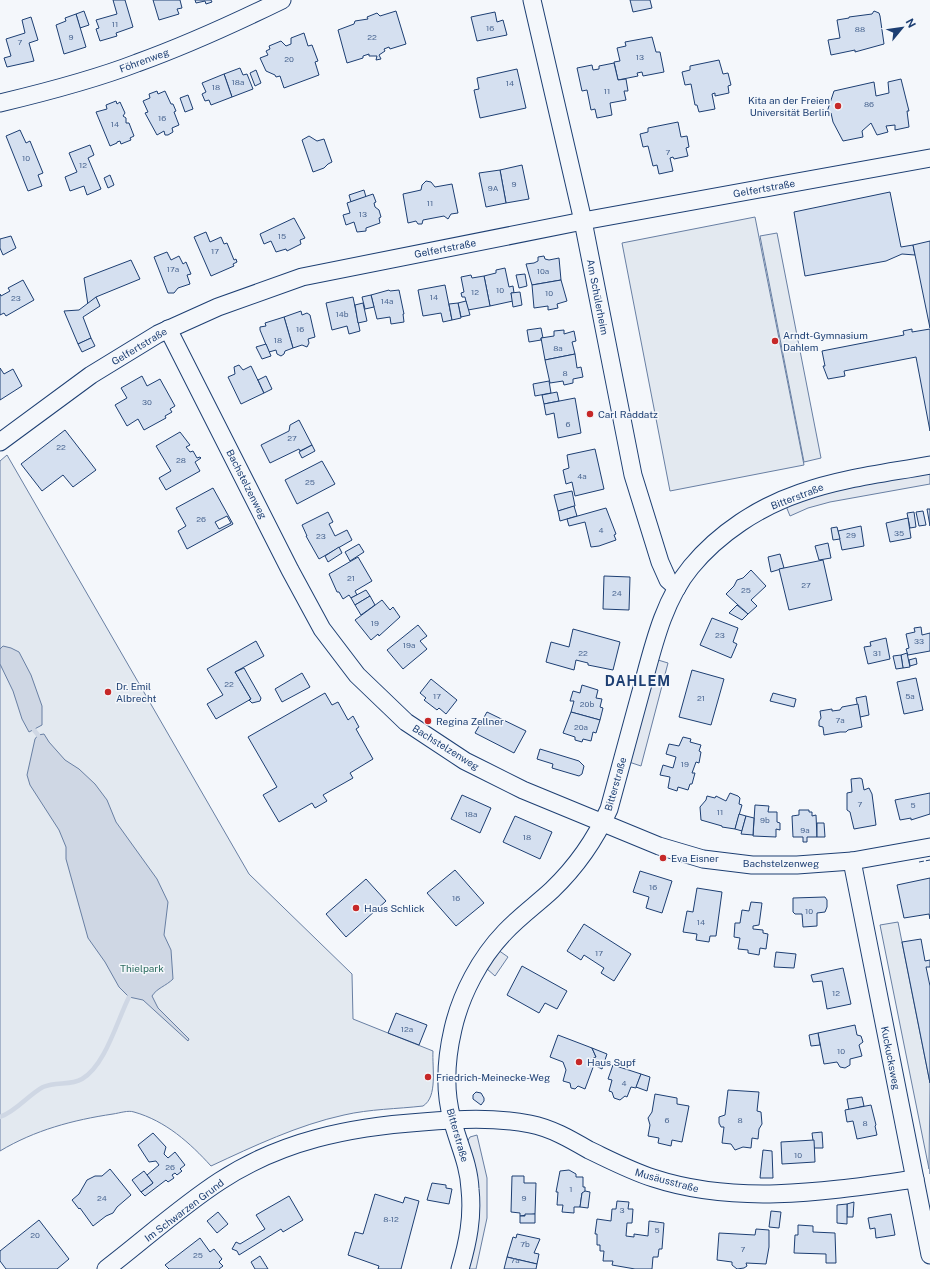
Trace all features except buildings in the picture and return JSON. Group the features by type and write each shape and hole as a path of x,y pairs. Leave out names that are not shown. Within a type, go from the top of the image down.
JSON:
{"street":[{"name":"Föhrenweg","path":"0,103 62,88 136,64 199,39 282,0"},
{"name":"Am Schülerheim","path":"532,0 584,221 633,475 660,562 668,580 677,588"},
{"name":"Gelfertstraße","path":"0,442 91,375 168,329 218,307 302,278 584,221 930,158"},
{"name":"Bachstelzenweg","path":"168,329 290,570 322,629 356,675 406,722 465,761 524,790 659,846 703,859 752,865 796,865 852,861 930,847"},
{"name":"Bitterstraße","path":"460,1269 467,1244 471,1220 470,1188 465,1155 452,1120 447,1094 448,1060 453,1029 462,1001 487,953 505,932 552,890 572,869 590,848 603,823 609,809 654,644 677,588 692,566 726,534 757,512 778,501 831,483 930,465"},
{"name":"Kuckucksweg","path":"852,861 930,1255"},
{"name":"Musäusstraße","path":"452,1120 494,1120 531,1124 558,1133 626,1168 654,1178 705,1190 778,1195 916,1179"},
{"name":"Im Schwarzen Grund","path":"106,1269 220,1181 254,1162 280,1150 332,1133 353,1129 380,1125 452,1120"}],"green space":[{"path":"755,217 804,465 670,491 622,243"},
{"path":"777,233 821,458 804,462 760,236"},
{"name":"Thielpark","path":"7,455 249,874 352,974 353,1019 433,1051 433,1081 431,1096 428,1102 423,1106 364,1111 327,1119 293,1130 211,1166 186,1141 167,1127 157,1121 132,1111 83,1119 55,1127 27,1137 0,1151 0,461"},
{"path":"898,922 930,1083 929,1169 880,925"}],"shaded area":[{"path":"930,472 930,484 830,502 808,508 790,516 786,506 816,494"},
{"path":"3,646 19,652 31,675 42,706 42,725 29,732 22,719 13,691 0,664 0,649"},
{"path":"658,660 668,663 641,766 629,762"},
{"path":"44,734 65,760 79,769 95,784 107,800 116,822 157,879 168,902 164,935 171,950 173,979 156,991 152,996 158,1008 189,1039 188,1041 143,1000 129,997 119,987 105,962 88,938 66,859 66,847 59,830 30,785 27,775 35,739 38,735"},
{"path":"498,950 508,957 495,976 486,968"},
{"path":"477,1135 487,1178 487,1218 476,1269 466,1269 467,1142 470,1137"}],"waterway":[{"path":"34,730 38,735"},
{"path":"0,1117 12,1111 43,1087 53,1084 77,1081 90,1073 104,1054 129,997"}],"fence":[{"path":"919,862 930,860"},
{"path":"930,1169 930,1175"}],"place":[{"name":"Kita an der Freien Universität Berlin","path":"838,106"},
{"name":"Arndt-Gymnasium Dahlem","path":"775,341"},
{"name":"Carl Raddatz","path":"590,414"},
{"name":"Dr. Emil Albrecht","path":"108,692"},
{"name":"Regina Zellner","path":"428,721"},
{"name":"Eva Eisner","path":"663,858"},
{"name":"Haus Schlick","path":"356,908"},
{"name":"Haus Supf","path":"579,1062"},
{"name":"Friedrich-Meinecke-Weg","path":"428,1077"}],"district":[{"name":"DAHLEM","path":"638,681"}]}
